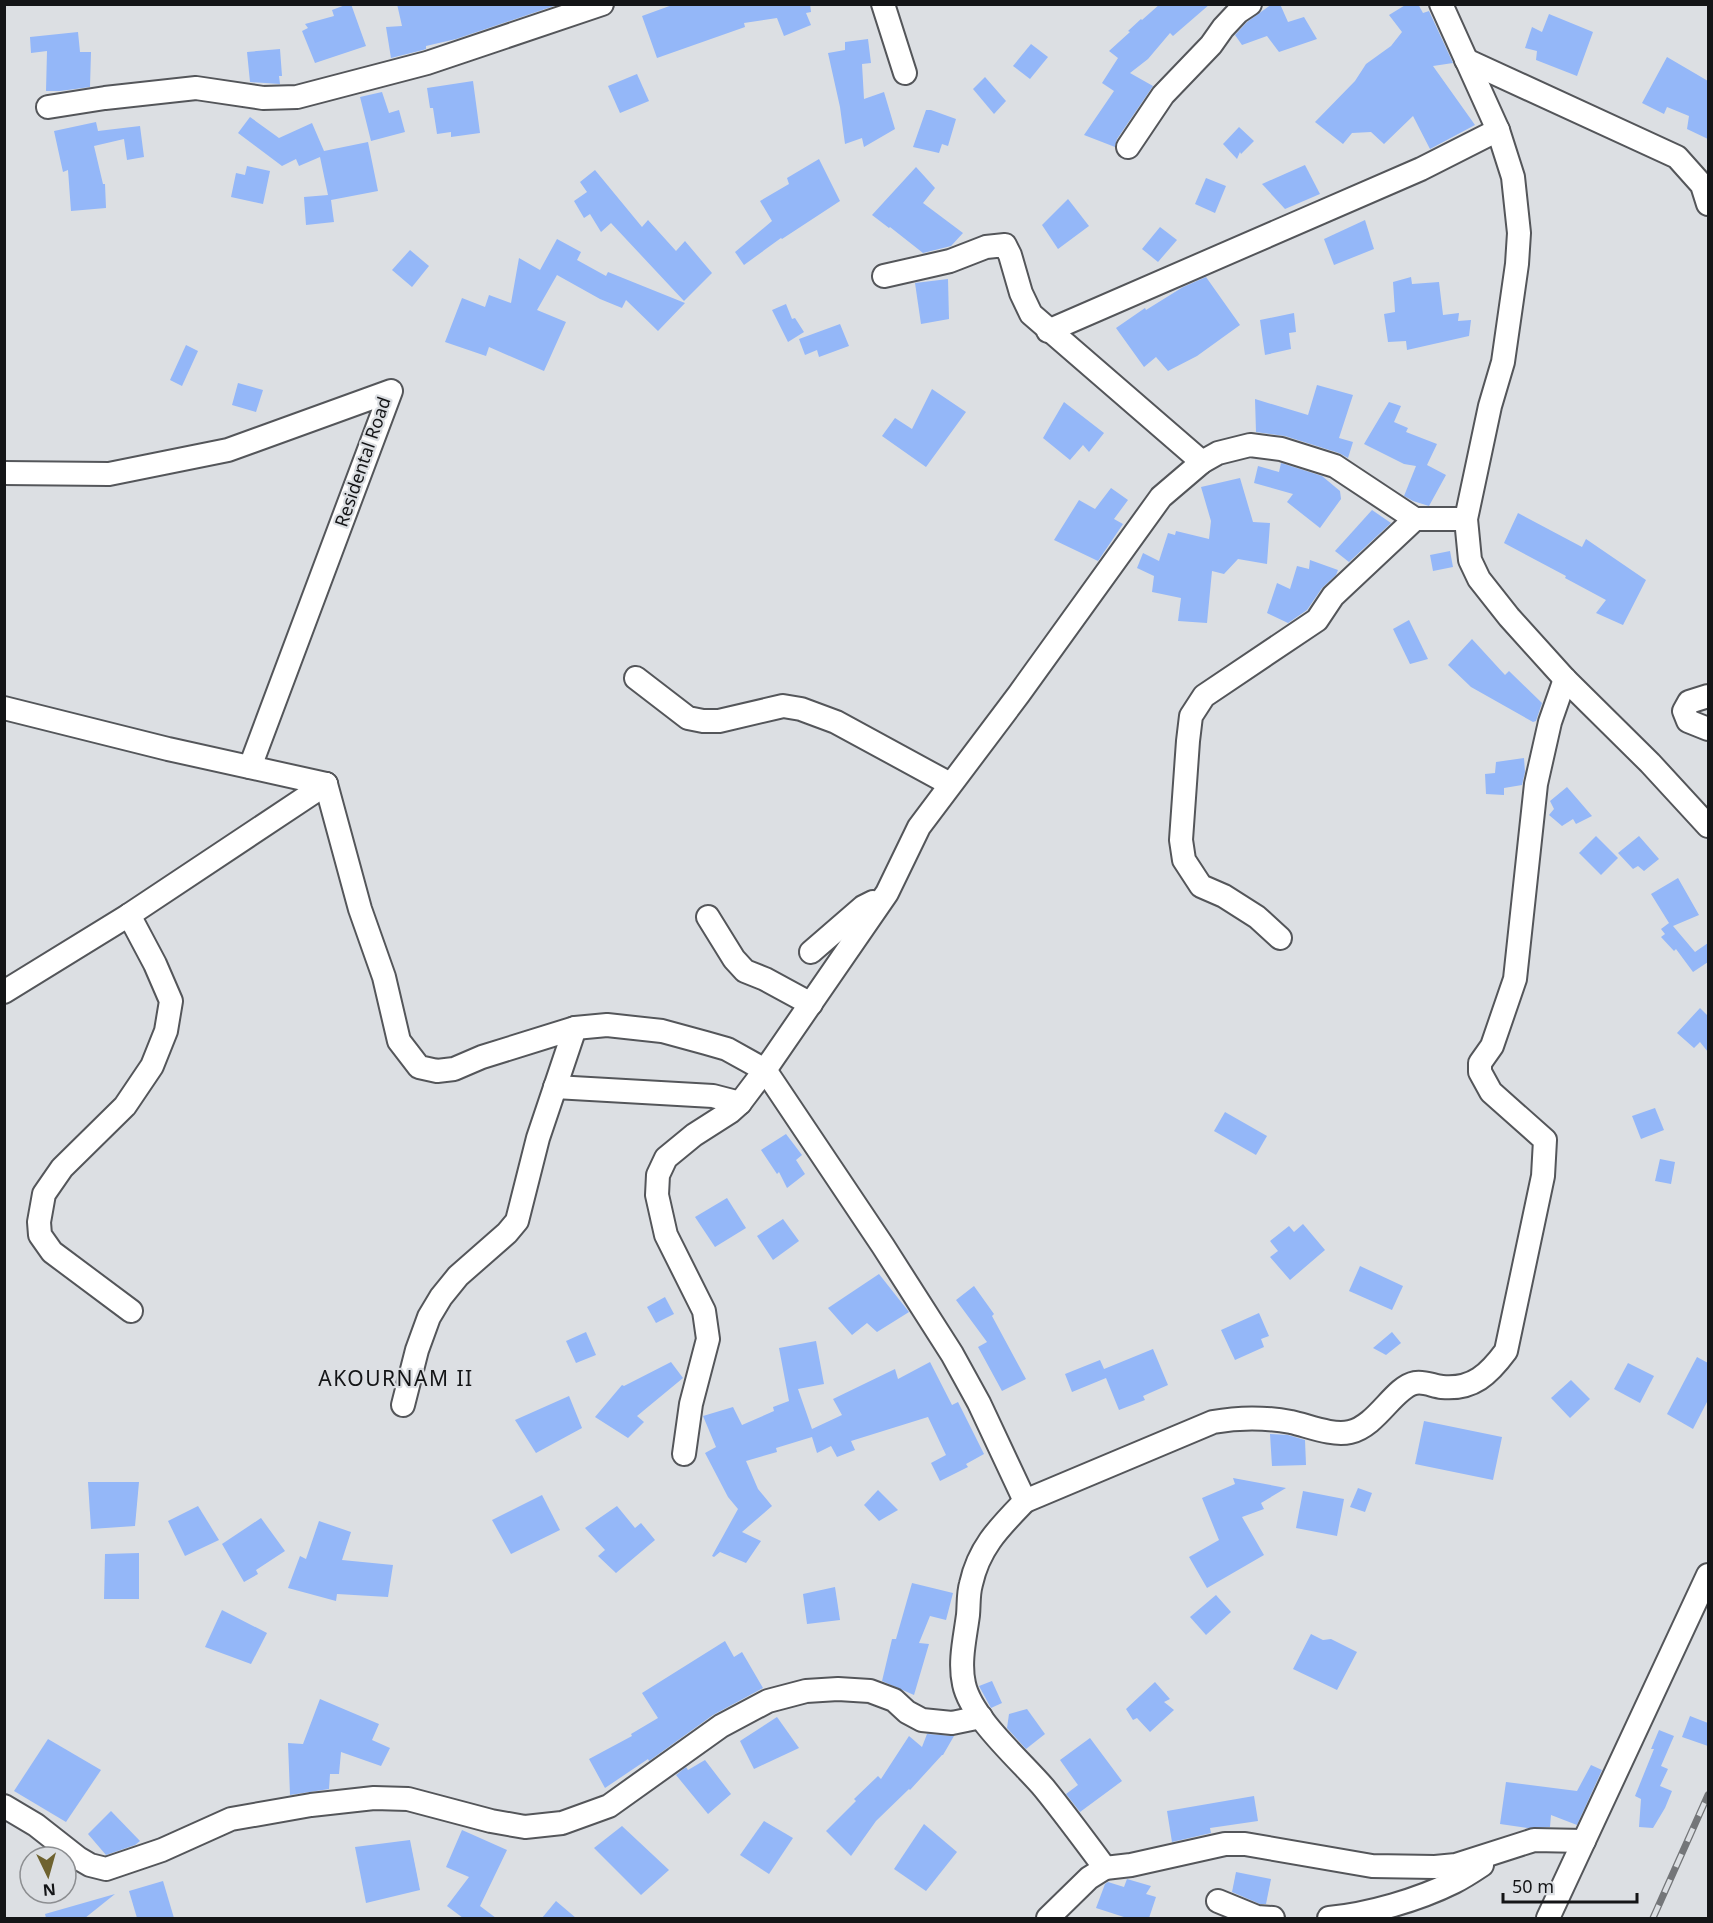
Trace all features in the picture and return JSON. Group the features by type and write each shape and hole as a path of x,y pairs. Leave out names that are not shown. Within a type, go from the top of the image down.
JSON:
{"street":[{"path":"48,107 196,88 263,98 297,97 427,63 602,4"},
{"path":"883,4 905,73"},
{"path":"1128,147 1163,95 1211,45 1238,12 1250,4"},
{"path":"1441,4 1498,130 1513,177 1519,233 1517,264 1503,362 1490,406 1466,519 1470,560 1479,579 1509,617 1565,680 1650,763 1708,826"},
{"path":"1466,60 1677,157 1702,185 1708,204"},
{"path":"1048,331 1422,169 1498,130"},
{"path":"884,276 950,261 986,247 1005,245 1021,293 1031,314 1202,462"},
{"name":"Residental Road","path":"4,473 109,474 228,450 391,391 250,767"},
{"path":"684,1454 691,1404 708,1339 704,1311 666,1235 657,1195 658,1175 666,1158 694,1135 730,1112 740,1103 765,1070 887,893 919,827 1019,694 1161,497 1202,462 1218,453 1250,445 1281,449 1335,466 1415,519 1466,519"},
{"path":"1280,938 1257,917 1224,896 1202,886 1184,860 1181,840 1191,716 1204,696 1317,620 1333,596 1415,519"},
{"path":"636,678 688,718 703,721 719,721 783,706 801,709 836,722 950,784"},
{"path":"1105,1868 1055,1802 981,1717 969,1698 964,1685 962,1668 970,1586 976,1564 991,1536 1025,1501 1213,1422 1242,1417 1288,1422 1341,1433 1351,1432 1366,1426 1406,1386 1415,1382 1443,1387 1469,1386 1494,1367 1506,1351 1544,1176 1545,1140 1491,1092 1480,1072 1480,1063 1492,1046 1515,979 1536,784 1550,722 1565,680"},
{"path":"1708,696 1689,702 1684,711 1688,721 1708,729"},
{"path":"4,708 326,784"},
{"path":"4,992 129,915 326,784"},
{"path":"326,784 360,909 384,977 399,1041 419,1067 437,1071 454,1069 482,1057 575,1028 607,1025 662,1031 728,1049 765,1070 877,1236 952,1354 980,1403 1025,1501"},
{"path":"811,952 863,907 887,893"},
{"path":"129,915 155,964 171,1001 166,1031 152,1066 125,1106 62,1168 44,1194 39,1222 40,1235 52,1252 131,1311"},
{"path":"708,917 734,959 745,971 811,1004"},
{"path":"403,1405 417,1350 429,1317 441,1297 458,1276 507,1233 517,1221 538,1138 575,1028"},
{"path":"555,1087 713,1096 740,1103"},
{"path":"1548,1918 1708,1575"},
{"path":"4,1806 36,1825 84,1862 98,1869 106,1869 162,1850 231,1819 311,1805 364,1799 408,1799 490,1821 525,1827 562,1823 609,1806 721,1726 768,1701 806,1691 838,1689 870,1692 894,1700 922,1720 952,1723 981,1717"},
{"path":"1048,1918 1089,1878 1105,1868 1131,1865 1225,1844 1245,1844 1372,1866 1456,1865 1534,1840 1584,1841"},
{"path":"1329,1918 1376,1909 1436,1890 1454,1882 1503,1851"},
{"path":"1218,1901 1257,1917 1274,1918"}],"building":[{"path":"351,4 366,46 315,63 302,31 308,28 305,24 334,16 332,10"},
{"path":"397,4 554,4 554,6 456,39 426,46 423,50 391,58 386,27 402,26"},
{"path":"675,4 810,4 811,12 806,13 811,25 784,36 777,18 744,23 745,27 657,58 642,16"},
{"path":"1160,4 1210,4 1173,36 1170,33 1148,59 1130,73 1153,86 1117,139 1115,147 1084,135 1114,91 1102,83 1118,58 1109,51 1141,19"},
{"path":"1272,4 1280,4 1288,22 1304,17 1317,39 1279,52 1267,36 1242,45 1235,35 1247,22"},
{"path":"1407,4 1418,4 1423,13 1429,11 1453,63 1433,66 1475,125 1430,149 1413,116 1384,144 1371,132 1352,133 1343,144 1315,122 1355,81 1366,64 1391,46 1402,32 1389,15"},
{"path":"1549,14 1593,32 1577,76 1536,60 1537,51 1525,48 1532,27 1542,32"},
{"path":"78,32 80,52 91,52 90,87 46,91 47,51 31,53 30,37"},
{"path":"868,39 871,63 862,64 864,99 884,92 895,129 864,147 862,138 845,144 840,107 828,53 845,50 845,42"},
{"path":"1031,44 1048,57 1030,79 1013,66"},
{"path":"280,49 282,76 279,76 280,84 250,82 247,52"},
{"path":"1667,57 1708,81 1708,139 1687,129 1689,116 1667,107 1664,114 1642,103"},
{"path":"637,74 649,101 620,113 608,86"},
{"path":"985,77 1006,101 994,114 973,89"},
{"path":"473,81 480,133 451,137 451,132 437,134 427,88"},
{"path":"382,92 389,113 399,110 405,132 371,141 360,97"},
{"path":"926,110 956,119 948,146 942,144 939,153 913,147"},
{"path":"250,117 279,138 312,123 324,151 368,142 378,191 331,200 334,222 306,225 304,197 328,195 320,157 299,166 296,159 282,166 238,133"},
{"path":"96,122 98,131 140,126 144,157 127,160 124,139 94,146 103,184 105,184 106,208 71,211 68,170 63,172 54,131"},
{"path":"1239,127 1254,141 1241,154 1240,152 1237,159 1223,144"},
{"path":"819,159 840,201 781,238 744,265 735,252 772,221 760,201 789,184 787,178"},
{"path":"1305,165 1320,194 1285,209 1262,184"},
{"path":"247,166 270,171 263,204 231,197 236,173 245,175"},
{"path":"916,167 935,188 923,203 963,233 951,246 923,253 872,215"},
{"path":"595,170 642,227 648,220 676,251 685,241 712,273 684,301 611,223 601,232 590,214 584,218 574,201 587,192 580,182"},
{"path":"1206,178 1226,186 1215,213 1195,204"},
{"path":"1068,199 1089,226 1058,249 1042,225"},
{"path":"1365,220 1374,249 1334,265 1324,239"},
{"path":"1160,227 1177,240 1158,262 1142,249"},
{"path":"557,239 581,252 577,260 606,276 608,272 685,303 658,331 626,300 622,308 600,299 557,275 537,310 566,322 544,371 489,347 486,356 445,342 462,298 485,307 489,295 511,303 519,258 540,270"},
{"path":"410,250 429,266 412,287 392,270"},
{"path":"1206,277 1240,325 1197,356 1168,371 1156,357 1144,367 1116,328 1145,308 1146,310 1183,287"},
{"path":"1411,277 1412,284 1439,282 1443,315 1459,313 1458,321 1471,320 1469,336 1407,350 1406,341 1388,342 1384,314 1395,312 1393,282"},
{"path":"948,279 949,319 921,324 915,283"},
{"path":"786,304 792,319 795,318 804,332 788,342 772,310"},
{"path":"1294,313 1296,332 1289,333 1291,349 1265,355 1260,320"},
{"path":"840,324 849,346 819,357 817,350 805,355 799,339"},
{"path":"186,345 198,351 182,386 170,380"},
{"path":"238,383 263,390 256,412 232,405"},
{"path":"1317,385 1353,395 1339,438 1353,442 1348,458 1285,436 1256,432 1255,399 1308,415"},
{"path":"932,389 966,412 926,467 882,436 895,418 912,429"},
{"path":"1064,402 1104,433 1089,452 1083,445 1070,460 1043,438"},
{"path":"1389,402 1401,406 1394,422 1408,428 1406,432 1437,444 1427,465 1446,475 1429,506 1404,496 1416,466 1404,464 1364,444"},
{"path":"1281,463 1322,476 1340,491 1341,499 1320,528 1287,502 1293,494 1254,483 1258,466 1279,472"},
{"path":"1240,478 1253,522 1270,523 1267,564 1238,559 1224,574 1212,571 1207,623 1178,621 1181,598 1152,592 1154,576 1137,568 1143,553 1159,561 1168,533 1175,535 1176,531 1209,539 1211,521 1201,487"},
{"path":"1111,488 1128,500 1114,519 1123,524 1098,561 1054,540 1079,500 1095,509"},
{"path":"1372,510 1391,523 1349,562 1335,551"},
{"path":"1518,513 1582,547 1586,539 1646,580 1623,625 1596,613 1606,600 1504,543"},
{"path":"1450,551 1453,567 1433,571 1430,555"},
{"path":"1310,560 1338,570 1336,575 1322,588 1307,610 1288,623 1267,613 1277,583 1290,589 1297,566 1309,569"},
{"path":"1409,620 1428,659 1410,664 1393,629"},
{"path":"1472,639 1505,675 1509,671 1542,703 1536,721 1533,722 1471,687 1448,665"},
{"path":"1524,758 1525,772 1522,785 1504,788 1504,795 1486,794 1485,774 1495,773 1496,762"},
{"path":"1567,787 1592,816 1576,824 1573,819 1562,826 1549,815 1554,809 1550,801"},
{"path":"1596,836 1618,858 1601,875 1579,853"},
{"path":"1639,836 1659,859 1644,871 1638,866 1633,869 1618,853"},
{"path":"1678,878 1699,915 1673,926 1695,952 1708,943 1708,962 1693,972 1676,949 1674,951 1661,937 1665,934 1661,929 1669,923 1651,894"},
{"path":"1700,1008 1708,1016 1708,1052 1700,1042 1694,1048 1677,1033"},
{"path":"1655,1108 1664,1130 1641,1139 1632,1116"},
{"path":"1225,1112 1267,1136 1256,1155 1214,1131"},
{"path":"786,1134 802,1155 796,1160 805,1174 787,1188 779,1172 777,1174 761,1150"},
{"path":"1660,1159 1675,1162 1671,1184 1655,1181"},
{"path":"727,1198 746,1228 715,1247 695,1217"},
{"path":"783,1219 799,1241 773,1260 757,1236"},
{"path":"1303,1224 1325,1250 1290,1280 1270,1257 1278,1251 1270,1241 1289,1226 1294,1232"},
{"path":"1360,1266 1403,1286 1392,1310 1349,1291"},
{"path":"879,1274 909,1312 877,1332 867,1323 852,1335 828,1308"},
{"path":"974,1286 994,1314 992,1316 1026,1379 1002,1391 978,1347 987,1342 956,1300"},
{"path":"665,1297 674,1314 656,1323 647,1307"},
{"path":"1259,1313 1269,1336 1261,1339 1264,1347 1235,1360 1221,1330"},
{"path":"586,1332 596,1355 576,1363 566,1341"},
{"path":"1392,1332 1401,1343 1386,1355 1373,1348"},
{"path":"816,1341 824,1384 798,1389 812,1429 842,1415 833,1399 895,1369 898,1379 930,1362 952,1405 958,1402 984,1454 966,1464 968,1467 940,1481 931,1463 946,1455 928,1417 851,1441 855,1450 837,1457 831,1446 817,1453 812,1437 776,1448 777,1452 746,1461 758,1489 772,1506 742,1532 761,1541 746,1563 720,1552 714,1557 712,1556 738,1509 728,1497 705,1453 716,1447 703,1416 733,1407 742,1425 774,1411 773,1407 789,1401 779,1348"},
{"path":"1153,1349 1168,1385 1143,1396 1145,1400 1119,1410 1106,1378 1072,1392 1065,1374 1100,1360 1104,1369"},
{"path":"1697,1357 1708,1363 1708,1400 1693,1429 1667,1414"},
{"path":"671,1362 683,1378 637,1416 644,1422 628,1438 595,1417 622,1385"},
{"path":"1628,1363 1654,1376 1640,1403 1614,1389"},
{"path":"1571,1380 1590,1399 1570,1418 1551,1398"},
{"path":"569,1396 582,1428 536,1453 515,1420"},
{"path":"1424,1421 1502,1437 1493,1480 1415,1464"},
{"path":"1270,1434 1288,1435 1305,1440 1306,1465 1272,1466"},
{"path":"1233,1478 1286,1488 1261,1503 1264,1509 1242,1517 1264,1555 1207,1588 1189,1557 1219,1540 1202,1498 1235,1484"},
{"path":"88,1482 139,1482 135,1526 91,1529"},
{"path":"1358,1488 1372,1493 1365,1512 1350,1507"},
{"path":"878,1490 898,1510 879,1521 864,1505"},
{"path":"1303,1491 1344,1499 1337,1536 1296,1528"},
{"path":"542,1495 560,1530 511,1554 492,1520"},
{"path":"198,1506 219,1540 185,1556 168,1521"},
{"path":"617,1506 635,1528 641,1523 655,1540 616,1573 598,1556 605,1550 585,1528"},
{"path":"261,1518 285,1551 256,1570 258,1574 244,1582 222,1544"},
{"path":"319,1521 351,1532 342,1560 393,1565 388,1597 337,1594 336,1601 288,1588 300,1556 306,1559"},
{"path":"139,1553 139,1599 104,1599 105,1554"},
{"path":"912,1583 953,1593 946,1620 930,1616 919,1643 929,1644 914,1695 882,1681 892,1639 896,1639"},
{"path":"835,1587 840,1620 807,1624 803,1594"},
{"path":"1216,1595 1231,1612 1206,1635 1190,1617"},
{"path":"222,1610 267,1633 251,1664 205,1647"},
{"path":"1311,1634 1323,1640 1331,1639 1357,1652 1337,1690 1293,1669"},
{"path":"725,1641 734,1657 742,1652 763,1688 713,1715 649,1761 648,1759 605,1788 589,1759 632,1736 631,1734 658,1718 642,1693"},
{"path":"992,1681 1002,1703 991,1708 979,1686"},
{"path":"1155,1682 1170,1699 1164,1702 1174,1710 1150,1732 1137,1718 1133,1720 1126,1709"},
{"path":"320,1699 379,1724 372,1740 390,1748 381,1766 341,1752 339,1774 330,1774 329,1789 290,1795 288,1743 303,1744"},
{"path":"1027,1709 1045,1734 1026,1749 1007,1728 1009,1714"},
{"path":"1690,1716 1708,1723 1708,1746 1682,1737"},
{"path":"777,1717 799,1748 754,1769 740,1741"},
{"path":"1659,1730 1674,1736 1661,1766 1668,1769 1660,1786 1672,1791 1653,1828 1639,1827 1641,1799 1635,1796"},
{"path":"927,1734 954,1736 943,1755 876,1821 851,1856 826,1831 878,1776 881,1779 909,1736 922,1747"},
{"path":"1090,1738 1122,1781 1080,1812 1066,1794 1078,1785 1060,1760"},
{"path":"48,1739 101,1770 66,1822 14,1791"},
{"path":"705,1760 731,1794 708,1814 676,1775 686,1767 688,1770"},
{"path":"1591,1765 1602,1770 1577,1825 1551,1815 1550,1827 1528,1828 1500,1824 1506,1782 1577,1791"},
{"path":"1254,1796 1258,1821 1210,1828 1211,1833 1172,1842 1167,1811"},
{"path":"111,1811 140,1841 106,1855 88,1834"},
{"path":"764,1821 793,1838 769,1874 740,1855"},
{"path":"924,1824 957,1852 926,1891 894,1869"},
{"path":"622,1826 669,1870 641,1895 594,1848"},
{"path":"462,1830 507,1850 480,1906 496,1918 463,1918 447,1906 469,1877 446,1867"},
{"path":"410,1840 420,1890 366,1903 355,1847"},
{"path":"1236,1872 1271,1879 1266,1904 1260,1904 1232,1892"},
{"path":"1127,1879 1151,1886 1146,1894 1156,1897 1149,1918 1127,1918 1096,1908 1105,1884 1108,1882 1124,1887"},
{"path":"163,1881 174,1918 137,1918 129,1891"},
{"path":"115,1894 85,1918 46,1918 45,1914"},
{"path":"556,1901 576,1918 542,1918"}],"railway":[{"path":"1653,1918 1708,1795"}],"district":[{"name":"AKOURNAM II","path":"396,1379"}]}
